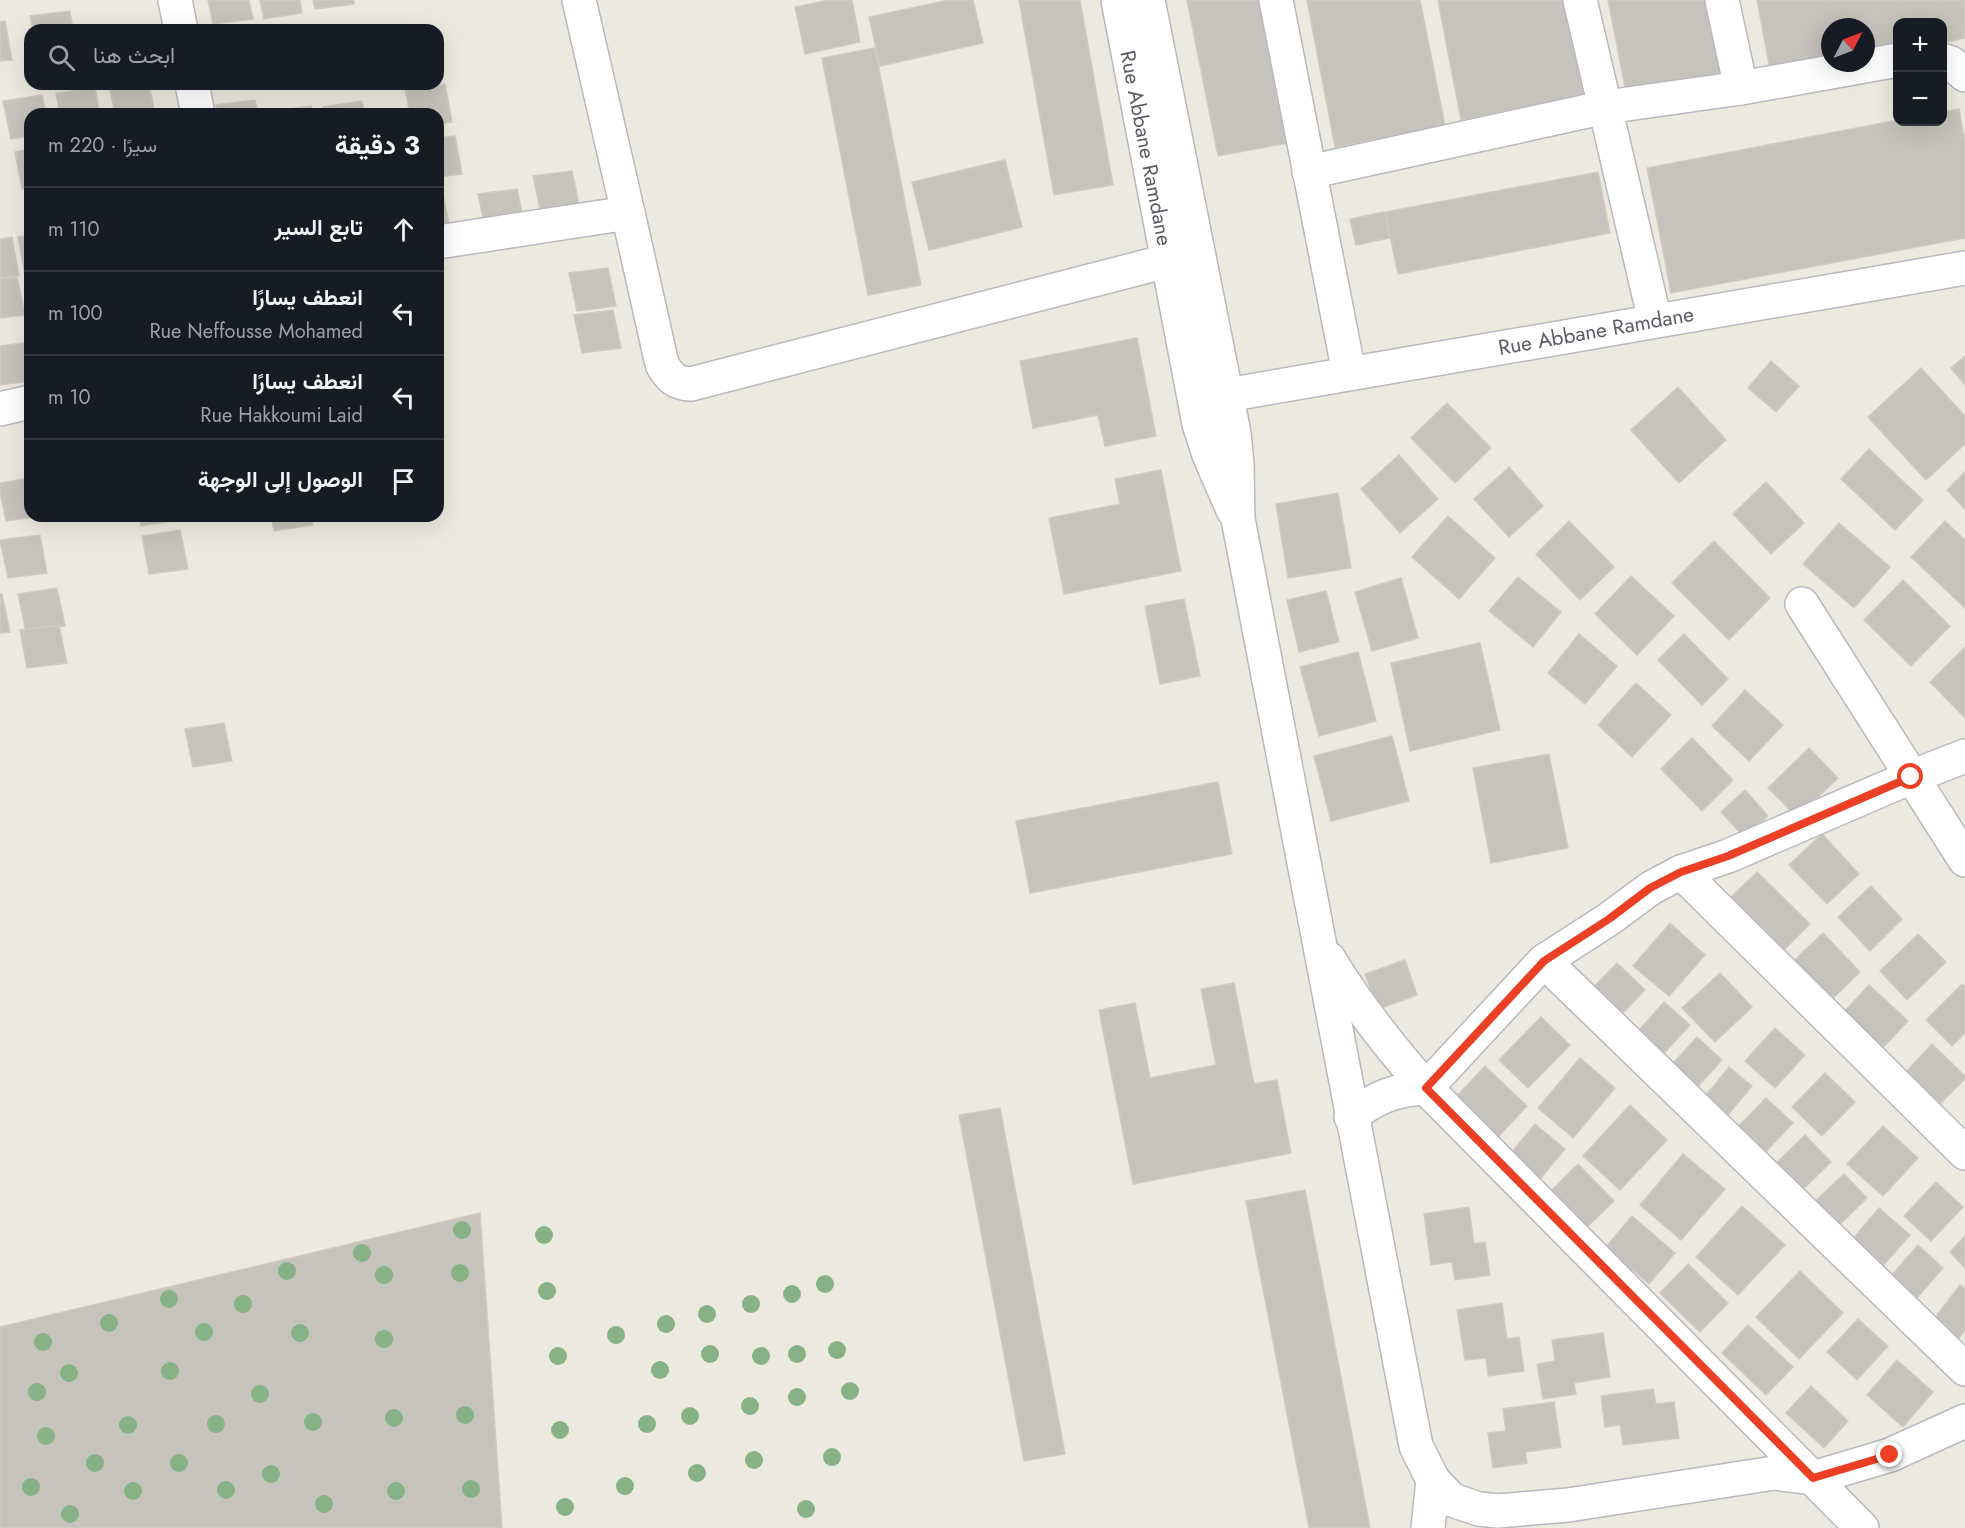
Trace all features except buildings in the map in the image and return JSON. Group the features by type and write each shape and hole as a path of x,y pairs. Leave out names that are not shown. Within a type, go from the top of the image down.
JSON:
{"street":[{"path":"175,0 180,24"},
{"path":"579,0 662,364 667,374 679,383 691,384 1167,261"},
{"name":"Rue Abbane Ramdane","path":"1118,0 1152,96 1227,394 1237,464 1238,519"},
{"name":"Rue Abbane Ramdane","path":"1148,0 1152,96 1167,261 1199,424 1222,488 1238,519"},
{"path":"1276,0 1349,374"},
{"path":"1580,0 1655,321"},
{"path":"1722,0 1741,88"},
{"path":"1310,172 1606,107 1741,88 1893,61"},
{"path":"1947,62 1965,75"},
{"path":"193,90 197,108"},
{"path":"444,241 628,213"},
{"name":"Rue Abbane Ramdane","path":"1227,394 1965,268"},
{"path":"0,409 24,403"},
{"path":"1238,519 1416,1446 1433,1480 1452,1500 1479,1509 1498,1511 1568,1505 1774,1473 1813,1478 1890,1455 1965,1420"},
{"path":"1802,604 1965,860"},
{"path":"1352,1117 1364,1106 1378,1098 1409,1088 1426,1088 1544,961 1609,919 1650,888 1681,872 1728,856 1965,756"},
{"path":"1681,872 1965,1153"},
{"path":"1318,940 1349,993 1385,1041 1426,1088 1862,1528"},
{"path":"1544,961 1965,1369"},
{"path":"1428,1528 1433,1480"}],"route":[{"path":"1890,1455 1813,1478 1426,1088 1544,961 1609,919 1650,888 1681,872 1728,856 1911,777"}]}
